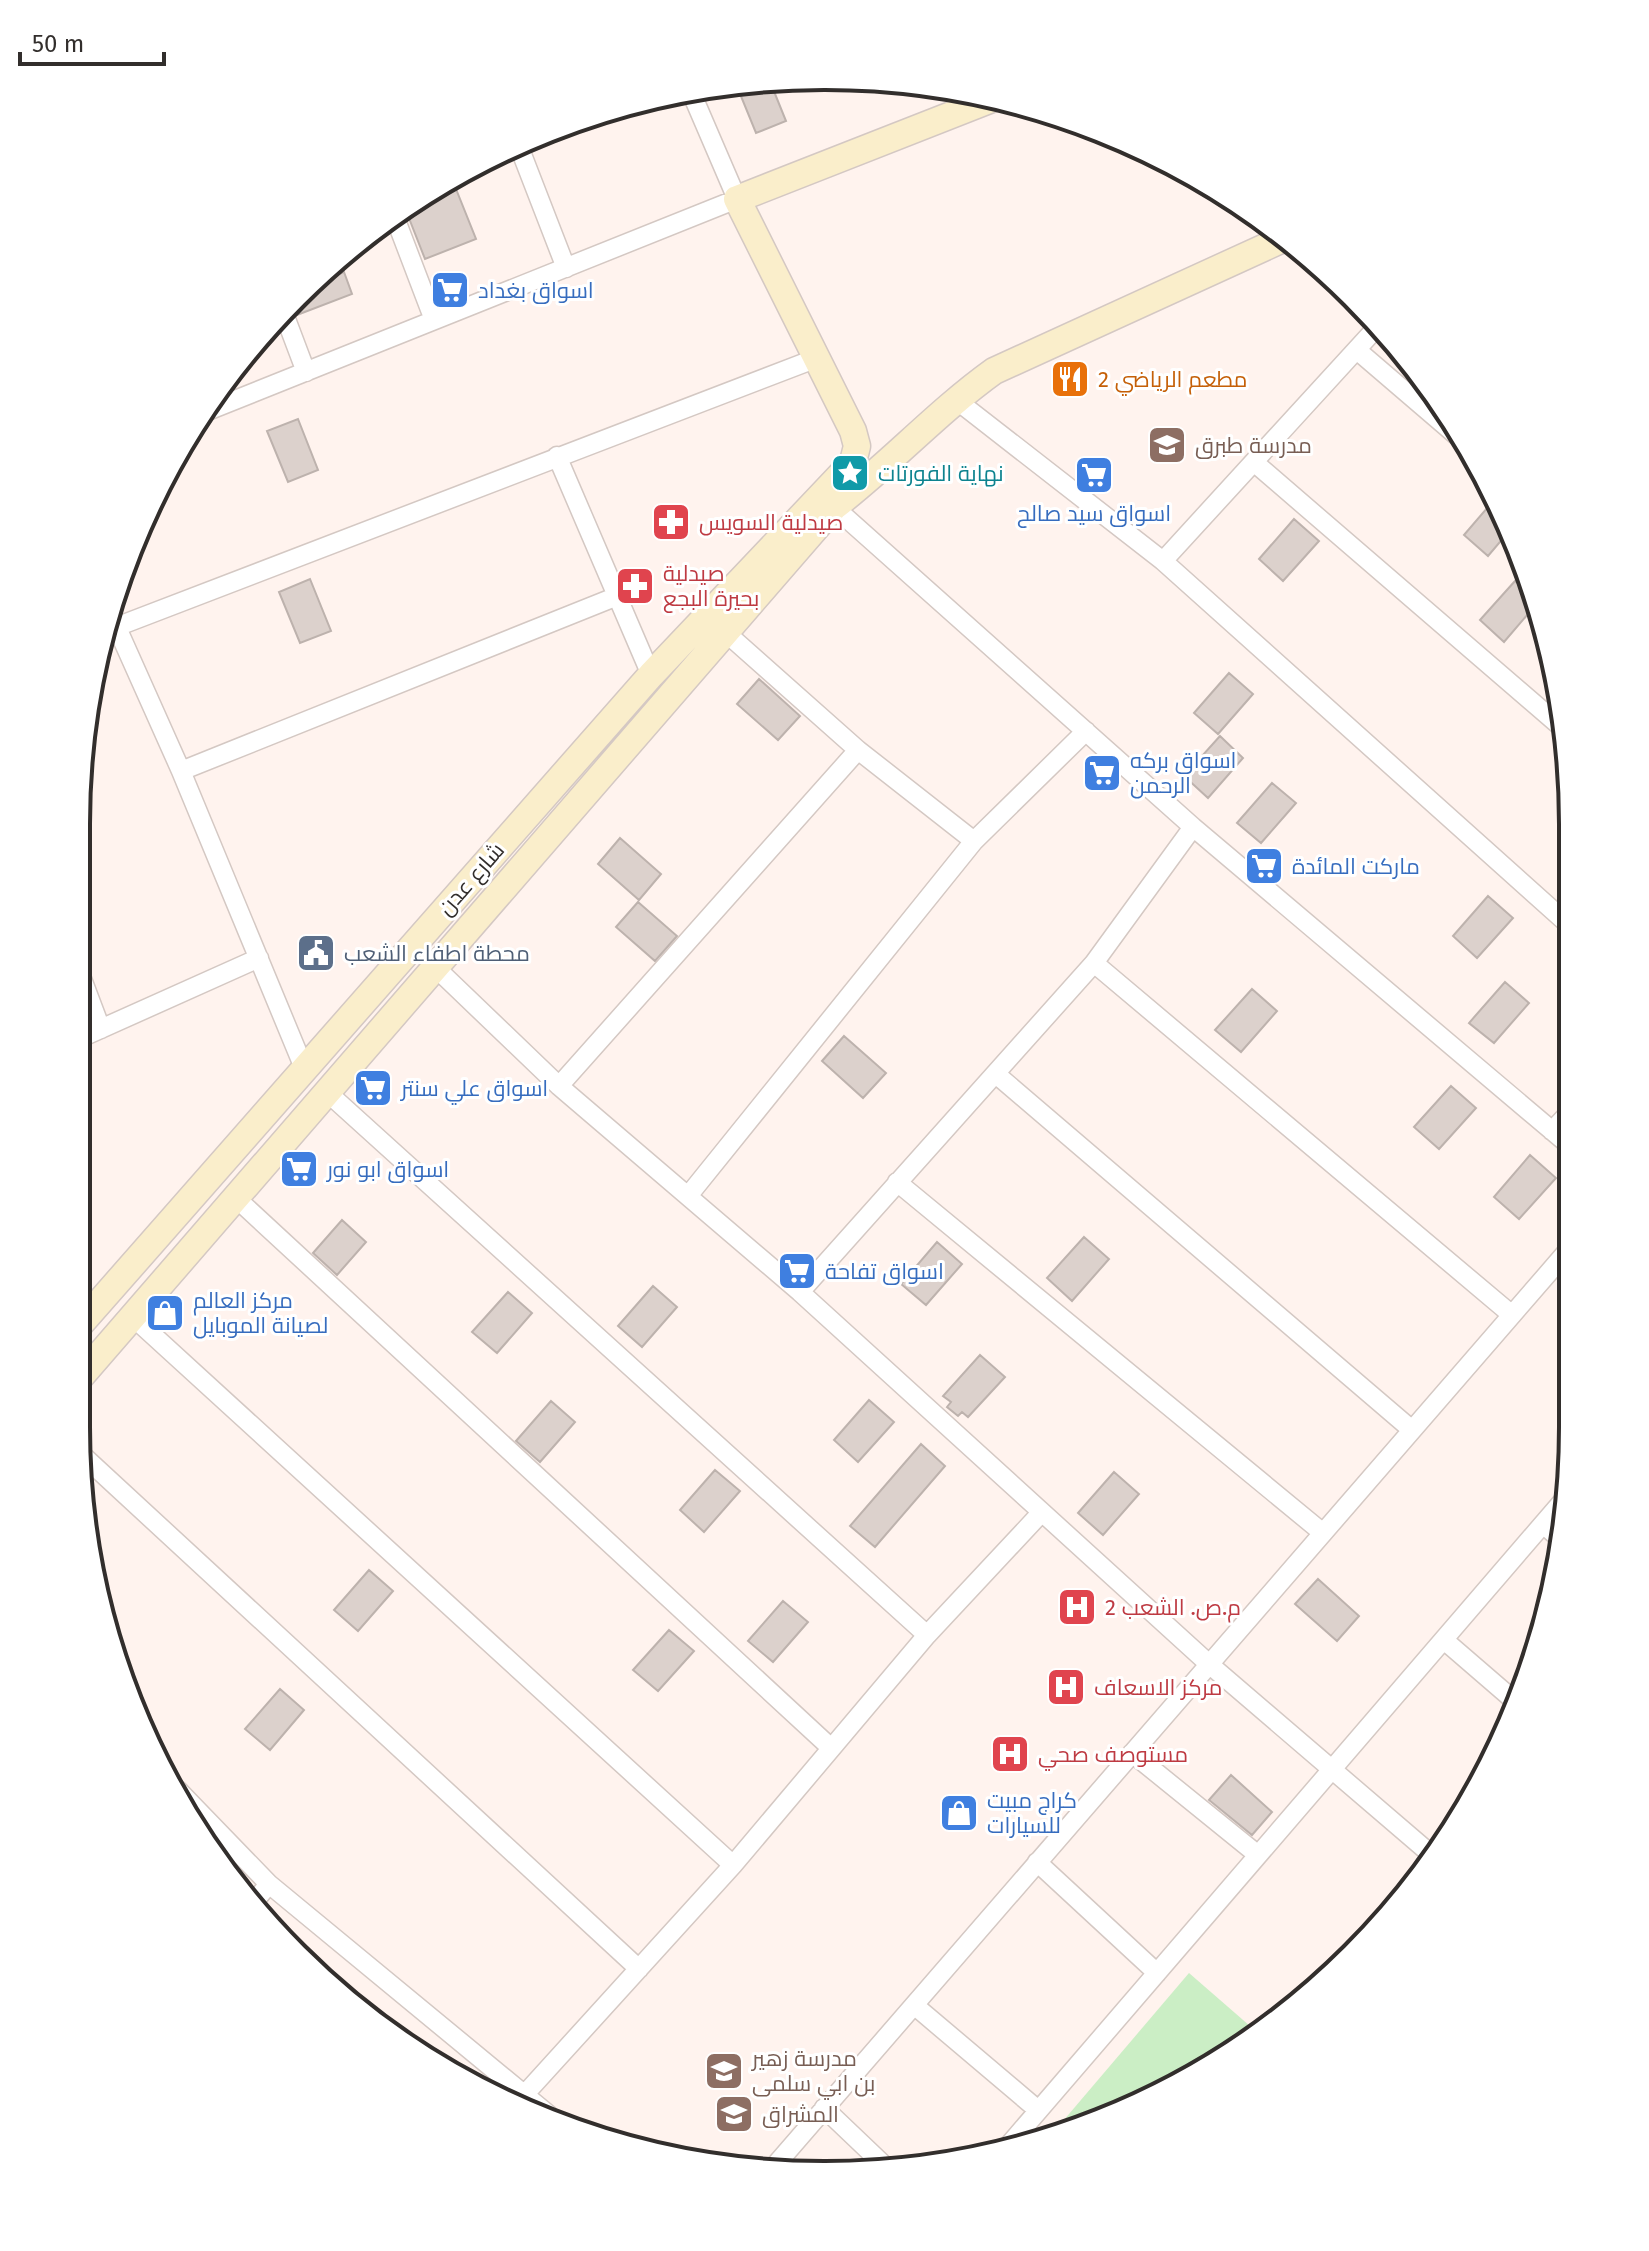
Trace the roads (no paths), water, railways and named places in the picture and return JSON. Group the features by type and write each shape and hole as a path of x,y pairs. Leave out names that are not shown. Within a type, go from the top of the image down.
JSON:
{"street":[{"path":"120,617 817,358 737,199 695,102"},
{"path":"225,401 306,372 975,106"},
{"path":"522,156 566,268"},
{"path":"398,227 434,320"},
{"name":"شارع عدن","path":"90,1366 834,507 872,477 912,436 955,399 994,371 1274,243"},
{"path":"288,323 306,372"},
{"path":"1163,561 1371,334"},
{"path":"1358,351 1436,418"},
{"name":"شارع عدن","path":"90,1313 651,675 847,469 856,453 853,431 817,358"},
{"path":"955,399 1163,561 1559,916"},
{"path":"557,456 651,675"},
{"path":"1255,463 1551,718"},
{"path":"834,507 1193,827 1559,1137"},
{"path":"181,771 615,597"},
{"path":"117,628 181,771 304,1068"},
{"path":"724,631 858,750 974,841"},
{"path":"688,1196 974,841 1086,731"},
{"path":"559,1086 858,750"},
{"path":"800,1292 1094,963 1193,827"},
{"path":"90,1034 259,958"},
{"path":"1094,963 1512,1315"},
{"path":"436,968 559,1086 800,1292 1209,1664 1425,1849"},
{"path":"375,988 410,999"},
{"path":"90,1000 101,1029"},
{"path":"997,1075 1412,1430"},
{"path":"328,1093 927,1635"},
{"path":"1552,1131 1559,1124"},
{"path":"897,1182 1323,1533"},
{"path":"236,1198 830,1747"},
{"path":"780,2159 1559,1261"},
{"path":"133,1317 733,1865"},
{"path":"92,1464 639,1969"},
{"path":"1017,2135 1554,1511"},
{"path":"525,2094 733,1865 927,1635 1041,1513"},
{"path":"1543,1524 1551,1531"},
{"path":"1444,1640 1508,1695"},
{"path":"1132,1753 1258,1855"},
{"path":"200,1812 269,1884 531,2100"},
{"path":"1037,1862 1157,1973"},
{"path":"259,1895 269,1884"},
{"path":"914,2005 1038,2110"},
{"path":"824,2108 877,2159"}],"place":[{"name":"اسواق بغداد","path":"450,290"},
{"name":"مطعم الرياضي 2","path":"1070,379"},
{"name":"مدرسة طبرق","path":"1167,445"},
{"name":"نهاية الفورتات","path":"850,473"},
{"name":"اسواق سيد صالح","path":"1094,475"},
{"name":"صيدلية السويس","path":"671,522"},
{"name":"صيدلية بحيرة البجع","path":"635,586"},
{"name":"اسواق بركه الرحمن","path":"1102,773"},
{"name":"ماركت المائدة","path":"1264,866"},
{"name":"محطة اطفاء الشعب","path":"316,953"},
{"name":"اسواق علي سنتر","path":"373,1088"},
{"name":"اسواق ابو نور","path":"299,1169"},
{"name":"اسواق تفاحة","path":"797,1271"},
{"name":"مركز العالم لصيانة الموبايل","path":"165,1313"},
{"name":"م.ص. الشعب 2","path":"1077,1607"},
{"name":"مركز الاسعاف","path":"1066,1687"},
{"name":"مستوصف صحي","path":"1010,1754"},
{"name":"كراج مبيت للسيارات","path":"959,1813"},
{"name":"مدرسة زهير بن ابي سلمى","path":"724,2071"},
{"name":"المشراق","path":"734,2114"}]}
